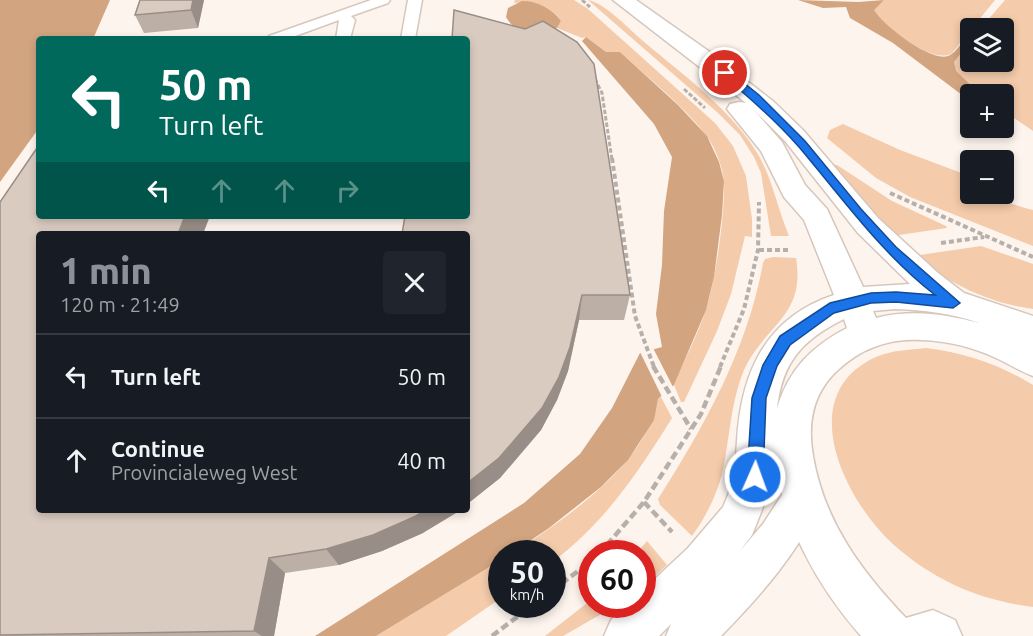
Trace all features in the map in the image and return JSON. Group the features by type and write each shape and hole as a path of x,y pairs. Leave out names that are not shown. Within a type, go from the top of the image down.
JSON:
{"main road":[{"path":"614,2 725,73 755,98 787,146 856,212 891,250 953,303"},
{"path":"787,146 796,217 850,315 847,342 825,357 807,378 796,404 791,443 803,498 813,529 840,575 865,609 891,636"},
{"path":"627,636 703,563 738,521 755,477 759,398 771,365 785,340 850,315 871,298 896,297 953,303 1015,322 1033,331"},
{"path":"850,315 904,325 943,327 970,333 1033,362"},
{"path":"689,636 732,593 778,539 803,498"},
{"path":"918,636 933,633 939,636"}],"lane":[{"path":"282,36 383,0"},
{"path":"409,36 415,0"},
{"path":"340,15 348,20 344,36"}],"path":[{"path":"592,76 602,93 635,316 643,345 674,404 691,429"},
{"path":"953,223 1033,257"},
{"path":"611,540 644,502 701,414 744,309 759,250"},
{"path":"566,580 578,571"},
{"path":"492,636 516,618"}],"shaded area":[{"path":"0,0 110,0 94,36 36,36 36,132 0,182"},
{"path":"515,0 574,0 588,9 715,123 733,146 746,176 752,237 745,236 731,294 717,331 684,402 681,402 674,385 706,309 719,246 724,182 718,157 706,135 687,113 620,52 606,52 586,37 582,38 557,28 561,21 546,7 534,3 514,3"},
{"path":"588,0 602,6 617,17 707,95 736,125 765,167 789,236 771,236 761,173 740,135 718,113"},
{"path":"798,0 858,2 884,0 874,10 879,17 919,48 940,56 948,56 955,52 960,44 960,54 954,62 956,71 970,84 960,84 960,93 893,43 850,18 846,7 823,8"},
{"path":"884,0 995,0 980,18 960,18 960,43 952,53 944,56 933,54 909,42 887,25 873,10"},
{"path":"1005,0 1033,0 1033,131 1014,118 1014,84 969,84 955,71 954,62 960,54 960,72 1014,72 1014,18 990,18"},
{"path":"522,1 539,4 553,12 561,21 557,28 528,32 510,23 506,17 508,8"},
{"path":"586,37 606,52 620,52 678,105 707,136 719,162 724,181 714,277 706,310 674,385 658,399 654,420 628,460 601,487 549,528 531,540 488,540 488,568 376,636 315,636 524,503 580,454 612,408 640,353 662,347 656,314 662,265 664,211 672,157 654,124 582,41"},
{"path":"843,124 900,150 960,172 960,204 1013,204 1033,210 1033,246 910,197 876,178 827,138 830,130"},
{"path":"830,164 837,165 892,201 947,228 892,236"},
{"path":"981,246 1033,264 1033,309 985,297 955,283 913,256"},
{"path":"796,258 795,294 789,308 752,355 744,370 736,396 720,483 710,507 692,536 660,505 658,499 692,444 722,386 747,326 763,263 765,259"},
{"path":"926,348 981,360 1033,385 1033,607 976,594 925,569 894,545 876,526 859,502 845,476 835,449 832,422 836,396 851,374 876,357"},
{"path":"661,397 672,418 647,458 604,514 566,551 566,540 532,540 578,507 620,468 637,447 650,424 658,399"},
{"path":"656,552 667,565 656,575"},
{"path":"488,568 488,607 446,636 376,636"},
{"path":"578,610 578,618 594,618 563,636 545,636"}],"pier":[{"path":"652,346 674,389 663,399 639,350"}],"building":[{"path":"140,0 193,0 191,10 135,15"},
{"path":"454,10 525,29 543,21 577,42 594,64 630,295 582,295 570,347 559,377 542,408 499,458 470,481 470,231 402,231 404,219 470,219 470,36 452,36"},
{"path":"36,149 36,219 184,219 179,231 36,231 36,513 421,513 373,535 326,549 269,558 254,631 0,635 0,202"}],"route":[{"path":"725,73 755,98 801,143 856,212 891,250 953,303 896,297 871,298 830,309 785,340 771,365 759,398 755,477"}]}
